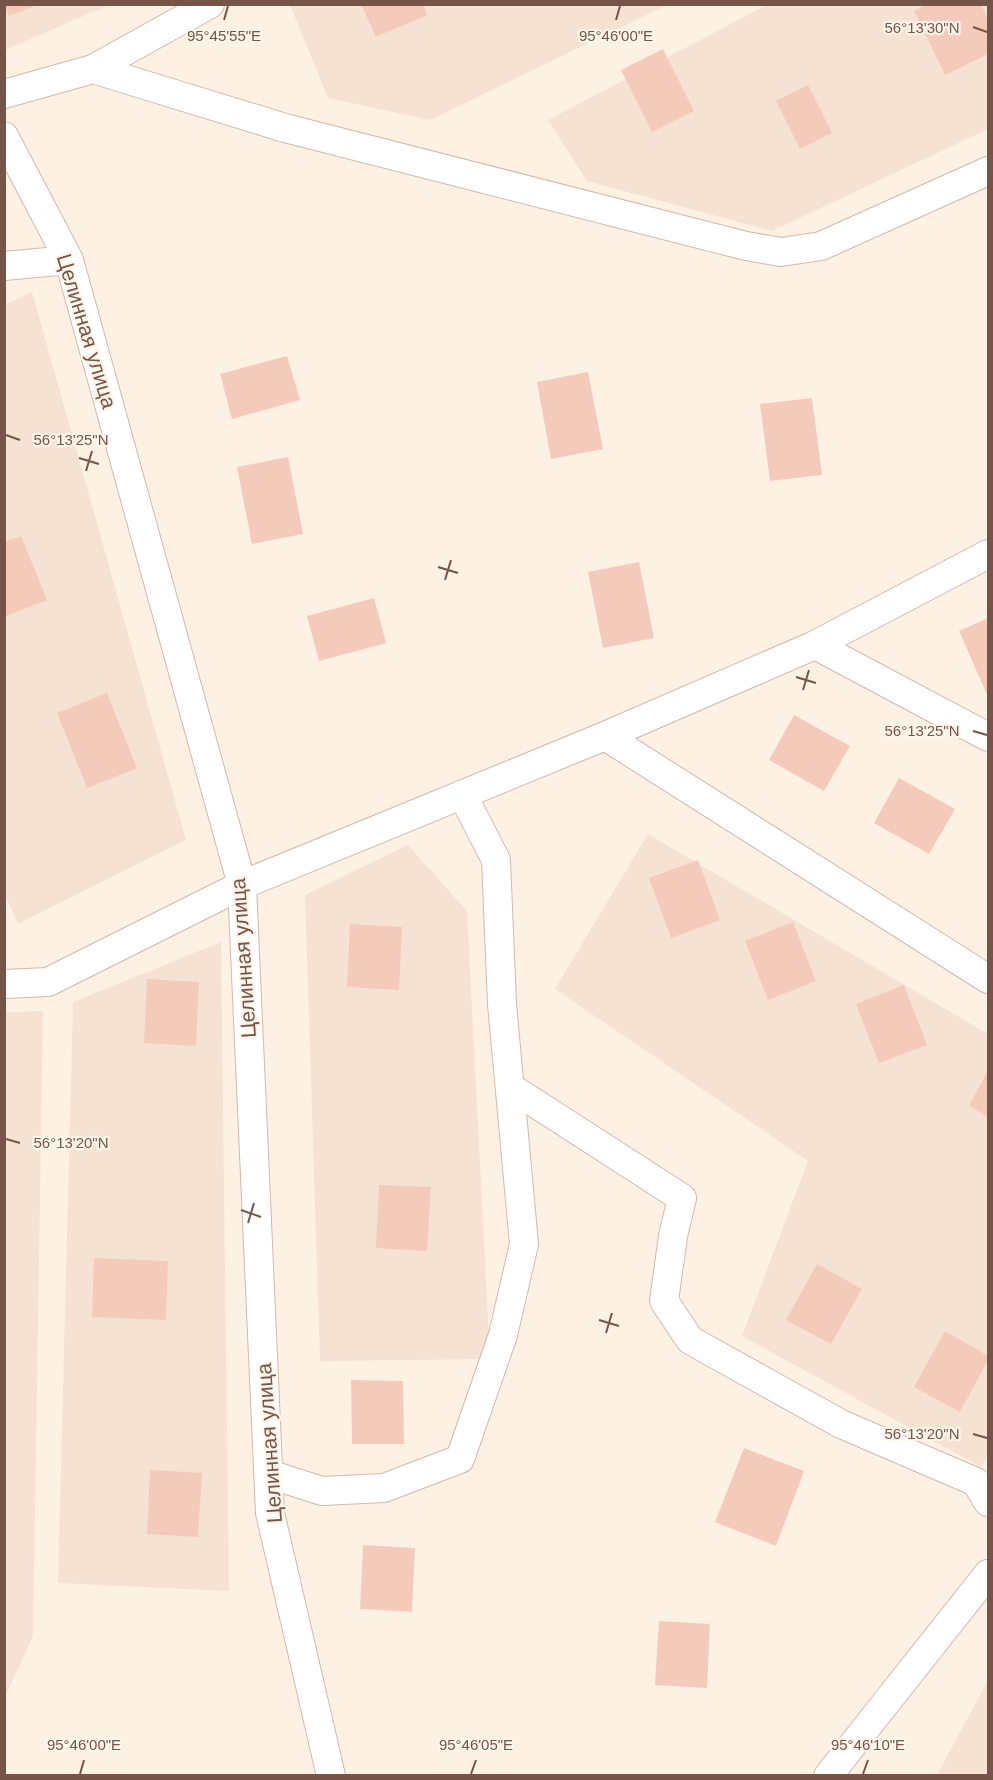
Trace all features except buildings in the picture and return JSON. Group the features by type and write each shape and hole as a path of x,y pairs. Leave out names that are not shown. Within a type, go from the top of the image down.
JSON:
{"street":[{"path":"4,94 93,69 210,4"},
{"path":"93,69 285,128 746,246 781,252 820,246 988,171"},
{"name":"Целинная улица","path":"4,136 69,260 242,885 270,1513 331,1776"},
{"path":"4,266 69,260"},
{"path":"4,984 48,982 242,885 605,736 815,645 988,554"},
{"path":"815,645 988,736"},
{"path":"605,736 988,979"},
{"path":"269,1474 322,1491 384,1488 460,1459 503,1335 524,1244 502,1004 496,860 462,794"},
{"path":"510,1087 682,1198 673,1236 664,1301 690,1340 841,1424 976,1482 988,1502"},
{"path":"828,1776 988,1574"}],"shaded area":[{"path":"5,5 109,5 5,50"},
{"path":"290,5 667,5 430,120 328,98"},
{"path":"767,5 988,5 988,129 772,231 587,181 548,120"},
{"path":"32,292 186,840 18,924 4,893 4,305"},
{"path":"648,834 988,1034 988,1455 981,1467 742,1336 808,1161 555,989"},
{"path":"408,845 467,911 490,1359 320,1361 305,895"},
{"path":"221,942 229,1591 58,1583 73,1002"},
{"path":"43,1011 33,1636 5,1697 5,1012"},
{"path":"988,1680 988,1775 937,1775"}]}
